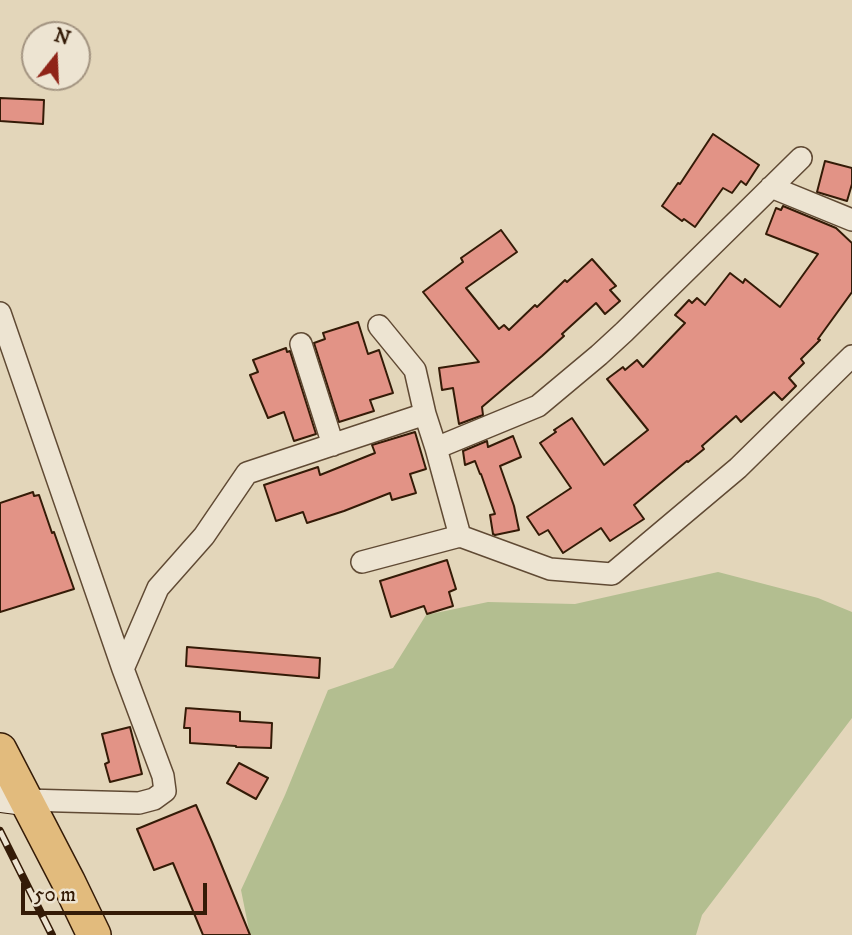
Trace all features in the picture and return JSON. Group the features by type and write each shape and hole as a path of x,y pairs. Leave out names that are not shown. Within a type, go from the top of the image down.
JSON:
{"main road":[{"path":"0,750 13,799 68,881 94,935"}],"street":[{"path":"436,448 538,406 616,340 801,158"},
{"path":"771,187 852,220"},
{"path":"0,313 122,669 163,776 165,791 154,799 139,803 13,799"},
{"path":"379,326 415,370 460,536"},
{"path":"301,344 332,444"},
{"path":"362,562 460,536 550,569 612,574 738,468 852,356"},
{"path":"122,669 158,587 204,536 247,473 425,414"}],"green space":[{"path":"718,572 818,598 852,612 852,718 702,915 696,935 250,935 241,890 285,795 328,690 393,668 426,615 488,602 575,604"}],"building":[{"path":"0,98 44,100 43,124 0,121"},
{"path":"713,134 759,165 746,185 741,181 732,193 723,188 695,227 662,206"},
{"path":"825,161 852,168 852,184 847,201 817,192"},
{"path":"783,206 836,228 852,243 852,292 818,339 820,340 801,359 804,363 789,378 796,386 782,400 774,392 741,422 736,416 702,446 704,449 634,505 644,519 610,541 601,528 563,553 548,530 539,535 527,517 571,488 540,443 572,418 604,465 648,430 607,379 637,360 643,367 685,323 675,315 689,300 692,303 697,298 705,305 730,273 743,283 745,279 780,307 818,254 766,234 776,208 781,210"},
{"path":"501,230 517,252 466,288 499,329 504,325 509,330 592,259 616,286 610,290 620,301 605,314 596,303 562,334 564,336 482,407 483,415 459,424 453,388 442,390 439,368 479,362 423,292 463,262 461,258"},
{"path":"358,322 368,354 379,350 393,393 370,400 374,411 339,422 314,343 325,339 323,333"},
{"path":"286,348 287,352 290,351 316,434 294,441 284,412 268,418 250,375 258,372 253,360"},
{"path":"415,432 426,469 410,474 416,493 392,500 390,493 307,523 303,512 276,521 264,485 318,467 320,475 375,453 372,445"},
{"path":"513,436 521,457 500,466 519,530 495,535 490,515 495,514 481,474 475,461 465,465 463,451 487,441 488,447"},
{"path":"33,492 34,496 39,495 74,589 0,612 0,503"},
{"path":"447,560 456,589 449,592 453,606 427,614 424,606 391,617 380,581"},
{"path":"187,647 320,658 319,678 186,666"},
{"path":"186,708 240,712 240,721 272,723 271,748 190,743 190,728 184,728"},
{"path":"130,727 142,774 110,782 105,764 109,762 102,734"},
{"path":"239,763 268,778 256,799 227,783"},
{"path":"196,805 250,935 203,935 173,863 154,870 137,829"}],"railway":[{"path":"0,831 52,935"}]}
